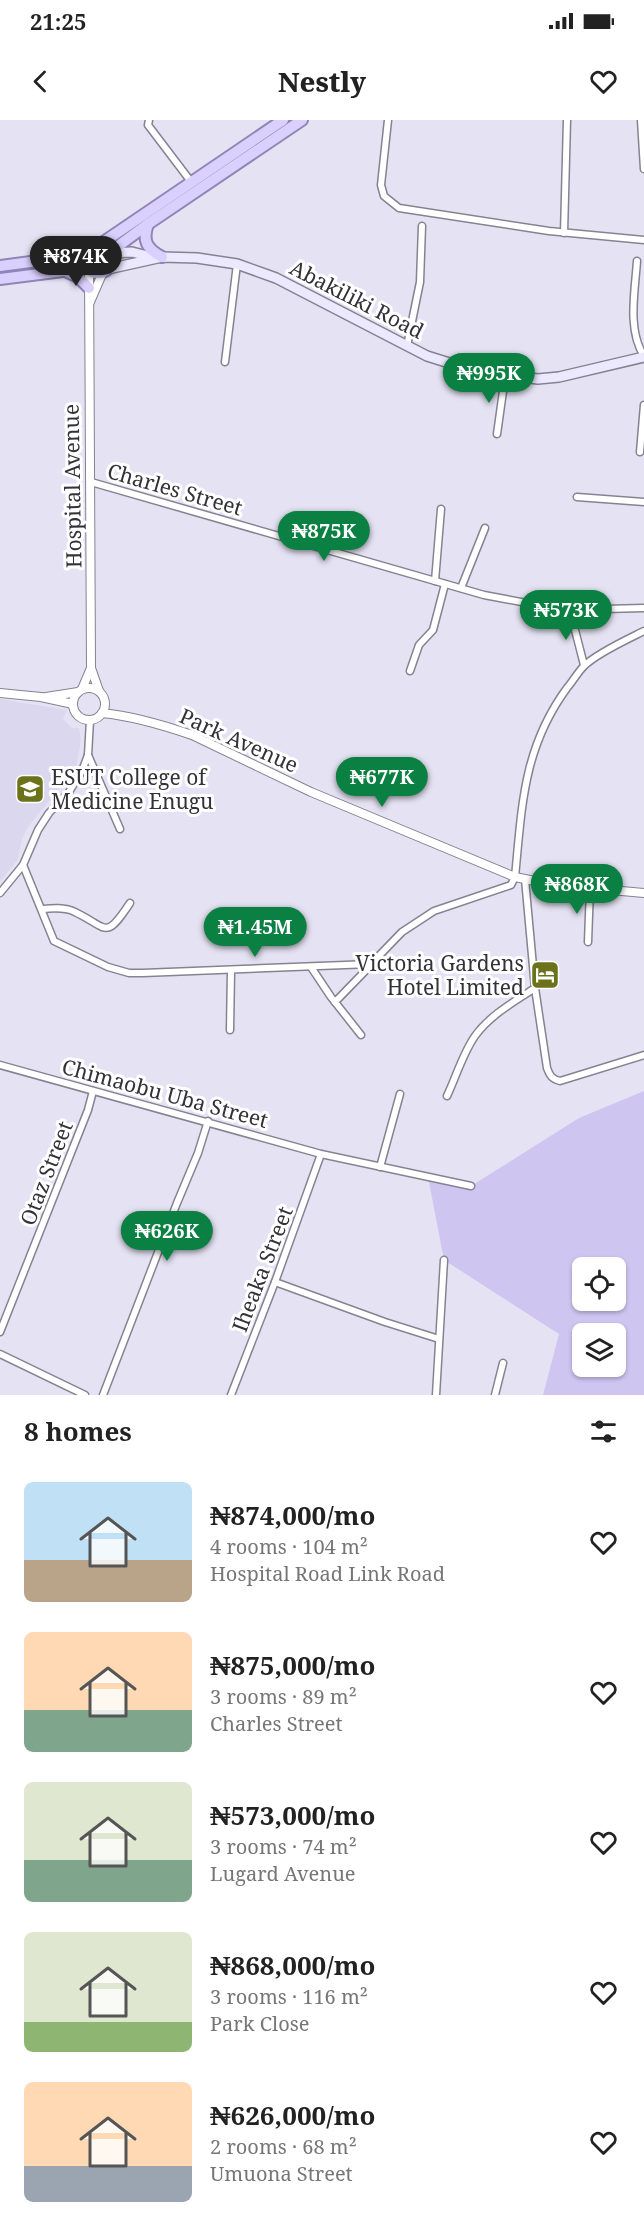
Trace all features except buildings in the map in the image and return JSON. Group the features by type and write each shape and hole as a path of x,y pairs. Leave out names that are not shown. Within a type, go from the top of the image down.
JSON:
{"main road":[{"path":"111,252 283,120"},
{"path":"0,266 60,258 86,251 192,183 221,169 302,120"},
{"path":"148,224 146,243 160,258"},
{"path":"99,244 111,252 132,252 160,258"},
{"path":"86,251 84,259 88,269"},
{"path":"106,270 112,260 111,252"},
{"path":"0,279 88,269 96,273 160,258"},
{"name":"Abakiliki Road","path":"160,258 197,258 237,264 276,278 408,346 457,367 505,376 538,379 559,377 644,357"},
{"path":"67,272 78,277 89,288"}],"street":[{"path":"148,120 148,125 192,183"},
{"path":"388,120 381,185 384,196 399,208 564,233 644,240"},
{"path":"564,233 567,120"},
{"path":"641,120 644,169"},
{"path":"408,346 420,282 422,226"},
{"path":"637,261 634,316 637,341 644,357"},
{"path":"225,362 237,264"},
{"name":"Hospital Avenue","path":"88,269 91,668"},
{"path":"89,303 106,270"},
{"path":"497,434 505,376"},
{"path":"640,452 644,405"},
{"name":"Charles Street","path":"91,482 484,594 564,610 644,608"},
{"path":"577,497 644,502"},
{"path":"435,581 441,509"},
{"path":"461,588 485,528"},
{"path":"410,671 419,645 433,630 445,584"},
{"path":"564,610 575,630 584,665"},
{"path":"335,1002 402,932 434,911 511,885 515,877 522,802 537,741 547,718 584,665 644,631"},
{"path":"74,704 91,668"},
{"path":"74,704 79,716 90,720 102,713 105,704 104,697 99,691 91,668"},
{"path":"41,697 90,688 99,691"},
{"path":"0,693 41,697 74,704"},
{"path":"105,704 125,716"},
{"path":"102,713 125,716"},
{"name":"Park Avenue","path":"125,716 192,735 311,792 515,877 555,885 644,893"},
{"path":"0,893 23,865 38,830 76,781 88,755 90,720"},
{"path":"88,755 120,829"},
{"path":"23,865 54,940 82,956 116,970 143,973 231,971 371,964"},
{"path":"525,879 534,988 547,1068 554,1080 560,1081 644,1054"},
{"path":"588,942 590,888"},
{"path":"43,909 73,911 100,927 107,927 114,925 130,903"},
{"path":"311,967 361,1035"},
{"path":"230,1030 231,971"},
{"path":"447,1096 474,1037 494,1017 534,988"},
{"name":"Chimaobu Uba Street","path":"0,1065 321,1154 471,1186"},
{"name":"Otaz Street","path":"0,1332 26,1271 88,1110 93,1091"},
{"path":"380,1167 400,1094"},
{"path":"103,1395 198,1153 208,1121"},
{"name":"Iheaka Street","path":"231,1395 321,1154"},
{"path":"436,1395 444,1260"},
{"path":"275,1282 439,1339"},
{"path":"0,1354 85,1395"},
{"path":"495,1395 503,1363"}],"shaded area":[{"name":"ESUT College of Medicine Enugu","path":"0,699 67,710 63,719 72,728 79,728 81,740 77,763 71,774 28,827 22,839 18,859 0,882"},
{"path":"644,1091 644,1395 543,1395 559,1334 444,1260 428,1177 471,1186 579,1118"}],"place":[{"name":"ESUT College of Medicine Enugu","path":"30,789"},
{"name":"Victoria Gardens Hotel Limited","path":"545,975"}]}
